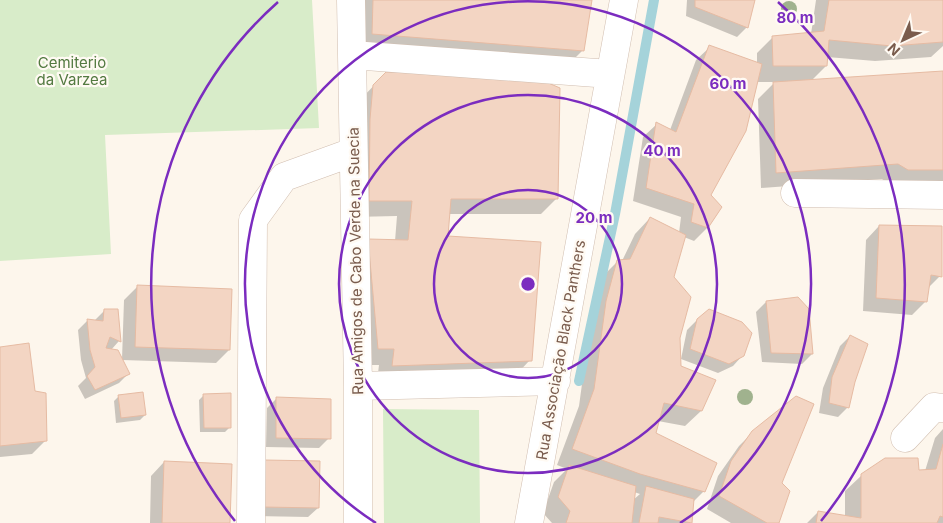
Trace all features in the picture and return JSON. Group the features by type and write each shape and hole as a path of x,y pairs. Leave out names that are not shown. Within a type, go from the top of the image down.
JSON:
{"street":[{"name":"Rua Amigos de Cabo Verde na Suecia","path":"351,0 358,386 358,523"},
{"name":"Rua Associação Black Panthers","path":"529,523 624,0"},
{"path":"352,55 610,74"},
{"path":"251,523 253,220 284,178 353,152"},
{"path":"795,193 943,195"},
{"path":"358,386 556,381"},
{"path":"905,438 934,407 943,408"}],"green space":[{"name":"Cemiterio da Varzea","path":"0,0 312,0 319,128 105,135 111,254 0,261"},
{"path":"383,409 479,410 480,523 384,523"}],"building":[{"path":"373,0 592,0 584,51 372,34"},
{"path":"695,0 755,0 748,28 695,7"},
{"path":"829,0 943,0 943,42 892,46 829,40 827,66 773,66 772,36 824,31"},
{"path":"709,45 762,64 746,131 711,195 722,207 708,228 691,222 694,204 646,188 656,122 676,132"},
{"path":"943,71 943,170 908,170 898,164 776,173 773,82"},
{"path":"386,72 525,73 560,88 558,199 451,199 448,236 541,242 532,361 392,366 394,349 378,349 368,239 408,240 412,201 369,201 370,119 373,85"},
{"path":"650,217 686,235 674,277 691,297 680,338 681,366 716,380 702,411 664,403 656,433 717,463 705,492 640,474 572,449 594,389 606,301 617,260 630,259"},
{"path":"879,225 942,226 942,277 931,275 927,302 876,298"},
{"path":"137,285 232,289 230,350 135,347"},
{"path":"798,297 809,309 813,354 771,353 766,301"},
{"path":"104,309 118,309 121,342 110,337 106,348 118,350 130,374 95,390 87,376 95,367 90,350 87,319 103,321"},
{"path":"709,309 742,322 752,333 744,356 729,364 690,349 697,319"},
{"path":"850,335 868,344 855,382 849,408 829,403 832,377"},
{"path":"29,343 35,391 46,393 47,441 0,446 0,347"},
{"path":"143,392 146,415 121,418 118,395"},
{"path":"231,393 231,428 204,428 203,394"},
{"path":"796,396 814,404 782,483 790,491 779,523 767,523 719,496 731,461 752,431"},
{"path":"276,397 331,399 331,439 276,438"},
{"path":"943,444 943,517 940,516 937,523 816,523 818,511 861,518 861,474 885,458 918,458 919,470 936,469"},
{"path":"264,460 320,461 319,508 263,507"},
{"path":"164,461 232,464 230,523 162,523"},
{"path":"569,465 636,486 632,523 566,523 570,511 558,497"},
{"path":"646,486 694,499 692,523 659,517 658,523 639,523"}],"waterway":[{"path":"579,381 615,214 654,0"}]}
